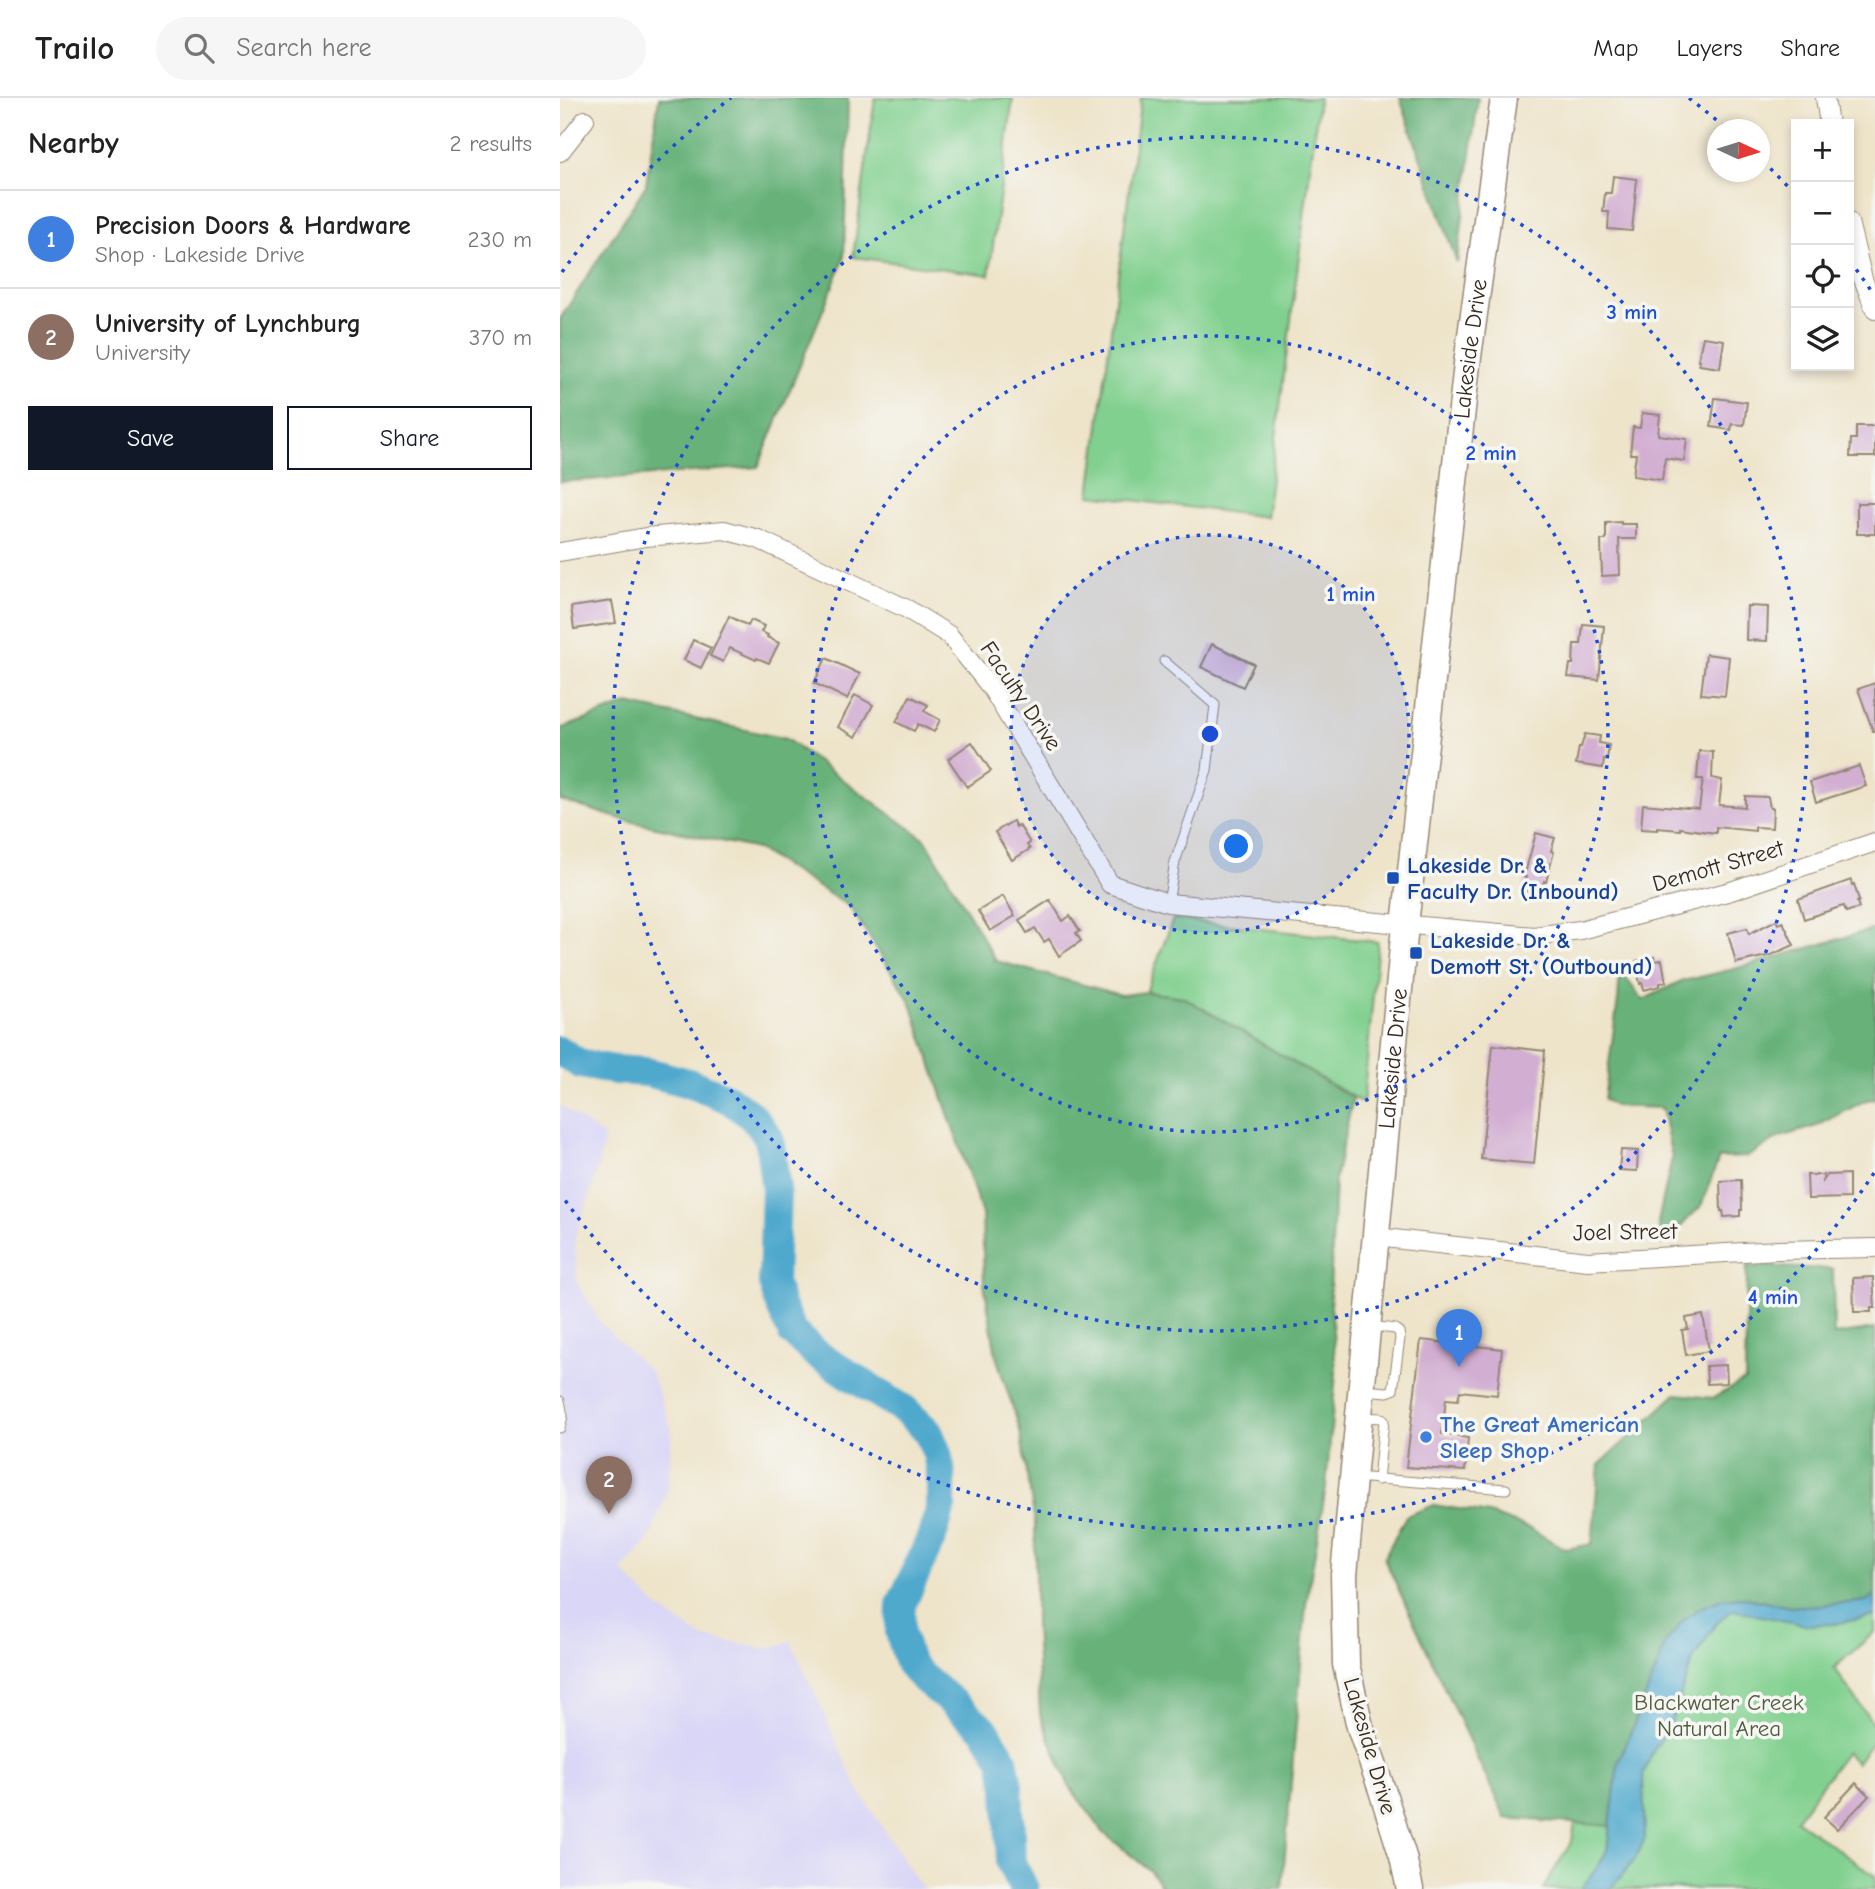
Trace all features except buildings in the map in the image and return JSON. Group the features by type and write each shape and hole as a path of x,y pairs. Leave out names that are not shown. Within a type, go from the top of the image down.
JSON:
{"main road":[{"name":"Lakeside Drive","path":"1410,1889 1399,1843 1360,1727 1346,1664 1343,1575 1365,1478 1359,1416 1405,925 1467,364 1504,98"}],"street":[{"path":"1825,98 1828,119"},
{"path":"560,152 585,120"},
{"path":"1854,242 1863,279 1875,310"},
{"name":"Faculty Drive","path":"560,552 646,537 724,530 758,539 907,610 949,635 992,690 1110,884 1168,902 1405,925"},
{"name":"Demott Street","path":"1405,925 1534,936 1580,930 1731,891 1875,842"},
{"name":"Joel Street","path":"1376,1237 1588,1261 1778,1250 1875,1248"}],"lane":[{"path":"1164,661 1215,705 1207,771 1175,862 1168,902"},
{"path":"560,1401 563,1416 560,1428"},
{"path":"1365,1478 1506,1489"}],"shaded area":[{"path":"560,1105 605,1137 593,1185 575,1237 577,1282 601,1324 651,1372 672,1430 668,1489 649,1540 622,1570 655,1605 701,1637 767,1649 791,1641 858,1789 924,1889 560,1889"}],"green space":[{"path":"659,98 848,98 844,259 758,467 560,482 560,319 646,185"},
{"path":"875,98 1013,98 989,275 853,257"},
{"path":"1141,98 1319,98 1266,517 1090,495"},
{"path":"1400,98 1478,98 1457,263"},
{"path":"628,704 786,739 926,840 996,961 1121,995 1146,992 1183,997 1353,1098 1335,1179 1330,1294 1336,1372 1326,1487 1306,1604 1282,1889 1164,1889 1149,1870 1104,1833 1069,1786 1040,1715 1035,1624 1035,1523 1020,1430 996,1356 984,1283 982,1214 910,1001 850,907 757,849 624,820 560,800 560,729"},
{"path":"1173,919 1378,942 1363,1103 1183,997 1146,992"},
{"path":"1875,930 1875,1099 1866,1100 1817,1126 1780,1137 1747,1157 1719,1158 1701,1206 1663,1244 1658,1222 1672,1158 1662,1108 1614,1106 1604,1099 1620,971 1643,1000 1679,982"},
{"path":"1747,1266 1833,1269 1834,1335 1875,1329 1875,1595 1866,1601 1791,1607 1741,1597 1722,1599 1700,1608 1666,1642 1618,1763 1610,1826 1505,1818 1384,1558 1406,1516 1434,1505 1489,1514 1531,1529 1565,1549 1592,1544 1599,1465 1676,1394 1713,1398 1745,1380"},
{"name":"Blackwater Creek Natural Area","path":"1875,1550 1875,1632 1834,1668 1875,1726 1875,1739 1856,1763 1846,1752 1796,1820 1875,1876 1875,1889 1543,1889 1572,1841 1603,1653"}],"water":[{"path":"1875,1595 1875,1616 1834,1624 1806,1625 1732,1610 1715,1625 1693,1660 1669,1728 1652,1753 1643,1775 1645,1838 1636,1858 1611,1889 1581,1889 1607,1850 1618,1763 1666,1642 1686,1617 1722,1599 1741,1597 1791,1607 1866,1601"}],"waterway":[{"path":"560,1051 580,1064 647,1072 692,1084 729,1099 753,1117 769,1138 776,1189 773,1283 792,1332 816,1354 905,1410 928,1432 937,1453 941,1474 941,1506 933,1534 901,1605 900,1632 909,1663 984,1729 1003,1759 1008,1786 1011,1863 1024,1889"}],"place":[{"name":"Lakeside Dr. & Faculty Dr. (Inbound)","path":"1393,878"},
{"name":"Lakeside Dr. & Demott St. (Outbound)","path":"1416,953"},
{"name":"Precision Doors & Hardware","path":"1459,1367"},
{"name":"The Great American Sleep Shop","path":"1426,1437"},
{"name":"University of Lynchburg","path":"609,1514"}]}
